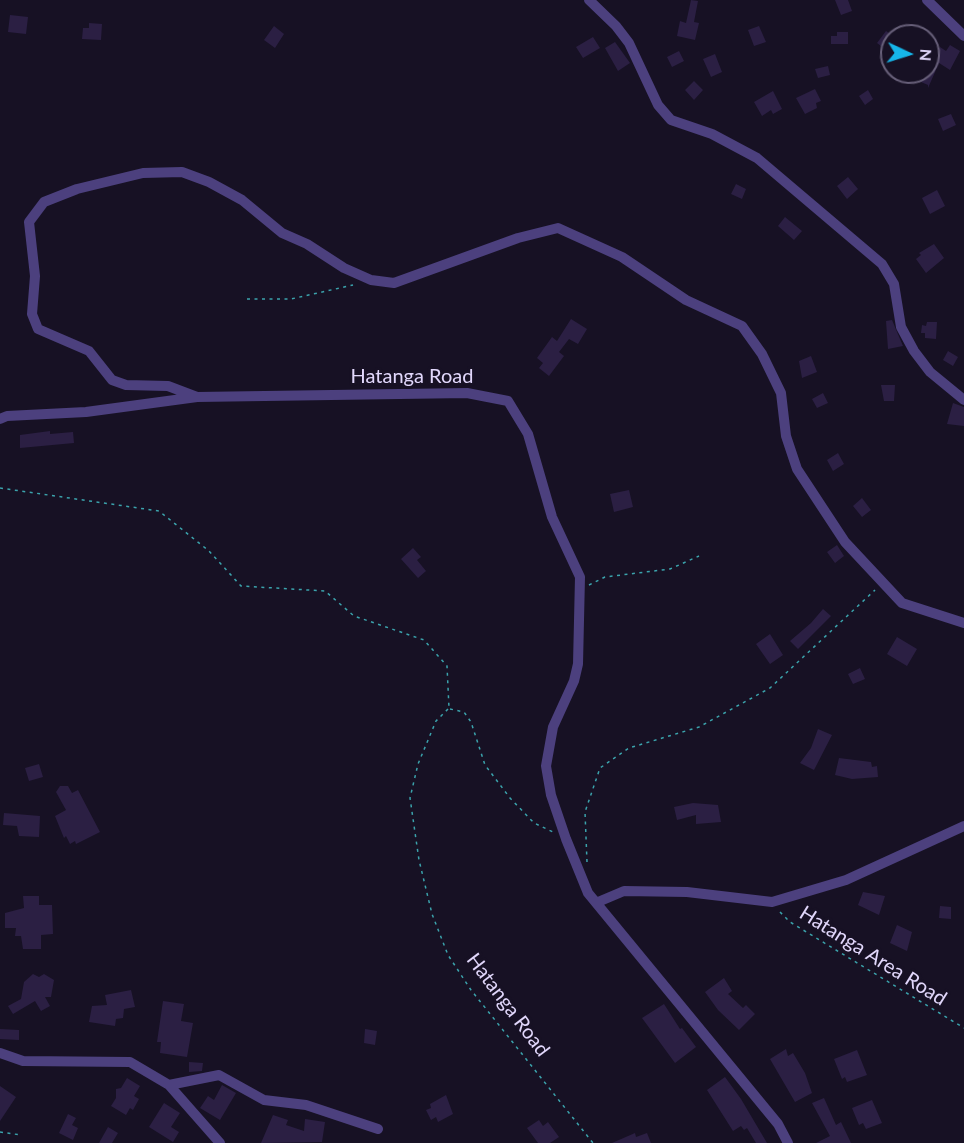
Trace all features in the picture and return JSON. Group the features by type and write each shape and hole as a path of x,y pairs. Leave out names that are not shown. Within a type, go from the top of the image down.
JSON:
{"street":[{"path":"589,0 616,26 629,43 658,105 671,120 712,134 757,158 882,264 894,284 901,327 914,351 930,372 964,400"},
{"path":"927,0 964,36"},
{"path":"197,397 168,386 126,385 112,380 89,351 38,329 32,314 35,276 29,222 44,202 77,189 143,173 182,172 209,182 242,200 282,233 307,244 344,268 371,280 394,283 518,237 558,228 622,257 686,300 742,326 762,354 781,393 786,436 797,469 845,542 902,603 964,623"},
{"name":"Hatanga Road","path":"0,419 7,416 86,412 197,397 467,393 508,401 528,434 552,517 579,578 578,664 574,681 553,727 546,766 551,795 566,838 588,893 598,902 604,914 778,1124 788,1143"},
{"path":"598,902 624,891 687,892 772,902 846,880 964,826"},
{"path":"0,1053 23,1061 130,1062 169,1085 220,1143"},
{"path":"169,1085 219,1075 264,1100 306,1105 378,1129"}],"path":[{"path":"247,299 307,297 371,280"},
{"path":"0,488 159,511 208,551 241,586 325,591 354,616 424,640 447,666 449,708 464,712 471,722 485,765 510,798 534,823 566,838"},
{"path":"579,586 593,585 605,577 670,569 699,556"},
{"path":"587,870 585,812 600,768 629,748 699,727 770,688 808,655 844,616 882,583"},
{"name":"Hatanga Road","path":"449,708 436,721 418,764 410,798 419,860 432,914 448,955 471,990 593,1143"},
{"name":"Hatanga Area Road","path":"772,902 789,922 964,1029"},
{"path":"0,1132 21,1135"}],"building":[{"path":"691,0 698,1 694,22 699,23 695,40 677,36 680,21 686,23"},
{"path":"835,0 848,0 852,11 841,15"},
{"path":"10,15 28,17 26,34 8,32"},
{"path":"89,23 102,24 101,40 82,39 83,28 89,28"},
{"path":"274,26 284,34 275,48 264,40"},
{"path":"759,26 766,42 754,46 748,30"},
{"path":"837,32 848,32 848,44 831,44 831,36 837,36"},
{"path":"593,37 600,48 583,58 576,47"},
{"path":"615,42 630,63 618,71 605,48"},
{"path":"950,45 960,51 950,70 940,64 940,47 946,51"},
{"path":"679,51 684,61 672,67 667,57"},
{"path":"715,54 722,72 711,77 703,59"},
{"path":"828,66 830,75 818,78 815,69"},
{"path":"694,81 703,90 694,100 685,90"},
{"path":"815,89 821,101 816,103 817,108 805,114 796,98"},
{"path":"868,90 873,99 865,105 859,96"},
{"path":"773,91 782,109 773,114 771,110 762,116 754,102"},
{"path":"951,114 956,125 943,131 938,119"},
{"path":"848,177 858,189 847,199 837,186"},
{"path":"736,184 746,189 742,199 731,194"},
{"path":"937,190 945,206 930,214 922,198"},
{"path":"785,217 802,231 794,240 778,226"},
{"path":"934,244 944,258 926,273 916,259 921,255 919,253"},
{"path":"571,319 587,329 578,344 569,339 559,352 564,356 549,376 539,368 543,363 537,358 552,337 557,341"},
{"path":"892,320 903,346 888,349 886,321"},
{"path":"927,322 937,322 936,339 925,338 925,333 921,333 922,325 926,326"},
{"path":"948,351 958,357 953,366 943,360"},
{"path":"811,356 817,372 802,378 799,361"},
{"path":"881,385 895,385 894,401 884,401"},
{"path":"823,393 828,403 817,408 812,399"},
{"path":"953,403 964,407 964,426 947,424"},
{"path":"50,431 50,434 73,432 74,443 20,448 20,435"},
{"path":"838,453 844,464 833,471 827,460"},
{"path":"629,490 633,507 614,512 610,494"},
{"path":"862,498 871,510 862,517 853,506"},
{"path":"837,545 844,556 835,563 827,552"},
{"path":"413,548 421,557 417,560 426,571 418,578 401,559"},
{"path":"823,609 831,616 798,649 790,641"},
{"path":"770,634 783,655 770,664 756,644"},
{"path":"897,637 917,649 907,666 887,654"},
{"path":"860,668 865,679 853,684 848,674"},
{"path":"818,729 832,735 814,770 800,763 811,748"},
{"path":"839,758 871,762 872,767 877,766 878,777 852,779 835,775"},
{"path":"39,764 43,777 29,781 25,768"},
{"path":"60,786 68,786 72,793 78,790 100,832 76,844 75,841 70,844 66,836 64,838 55,816 66,810 56,792"},
{"path":"693,803 718,805 721,822 696,824 696,815 677,820 674,807"},
{"path":"4,813 40,816 39,837 19,836 17,826 3,825"},
{"path":"863,892 885,896 879,915 858,905"},
{"path":"23,896 39,896 39,905 52,905 53,934 41,935 41,949 23,949 21,936 15,936 16,928 5,928 5,913 24,908"},
{"path":"940,906 951,907 951,919 939,918"},
{"path":"897,925 912,932 907,951 890,943"},
{"path":"33,974 39,977 44,974 54,980 51,997 45,997 50,1006 41,1011 35,1001 13,1014 8,1006 21,999 24,982"},
{"path":"724,978 732,991 728,994 743,1008 746,1005 755,1014 739,1030 718,1010 705,992"},
{"path":"131,990 135,1007 124,1009 123,1018 116,1019 115,1026 89,1022 92,1006 107,1005 105,995"},
{"path":"163,1001 184,1004 181,1021 193,1023 187,1057 160,1053 161,1042 157,1042"},
{"path":"664,1004 680,1029 682,1028 696,1047 675,1063 642,1018"},
{"path":"0,1029 19,1030 19,1040 0,1039"},
{"path":"365,1029 377,1031 375,1045 364,1043"},
{"path":"786,1049 788,1056 793,1053 805,1073 812,1093 795,1102 770,1059"},
{"path":"857,1050 867,1075 847,1082 845,1077 842,1079 834,1059"},
{"path":"189,1062 203,1063 202,1071 189,1072"},
{"path":"725,1077 767,1143 756,1143 747,1128 744,1130 741,1126 733,1131 707,1090"},
{"path":"127,1078 140,1086 134,1096 139,1099 133,1110 130,1108 126,1115 111,1106 116,1098 116,1089 121,1088"},
{"path":"222,1085 236,1093 220,1120 200,1108 208,1096 214,1100"},
{"path":"0,1086 16,1097 0,1121"},
{"path":"446,1095 453,1114 438,1122 436,1117 431,1120 426,1110 431,1108 430,1104"},
{"path":"824,1098 836,1125 841,1122 851,1143 816,1143 830,1136 812,1103"},
{"path":"872,1100 882,1123 866,1129 863,1123 859,1125 852,1108"},
{"path":"164,1103 180,1113 171,1127 179,1132 173,1142 149,1127"},
{"path":"68,1114 76,1118 72,1125 78,1128 73,1140 59,1133"},
{"path":"273,1115 288,1120 286,1125 304,1131 305,1119 325,1122 322,1142 261,1143"},
{"path":"539,1120 543,1126 548,1122 559,1137 550,1143 538,1143 527,1128"},
{"path":"108,1127 118,1133 112,1143 99,1143"},
{"path":"635,1133 636,1137 647,1133 651,1143 612,1143"}]}
